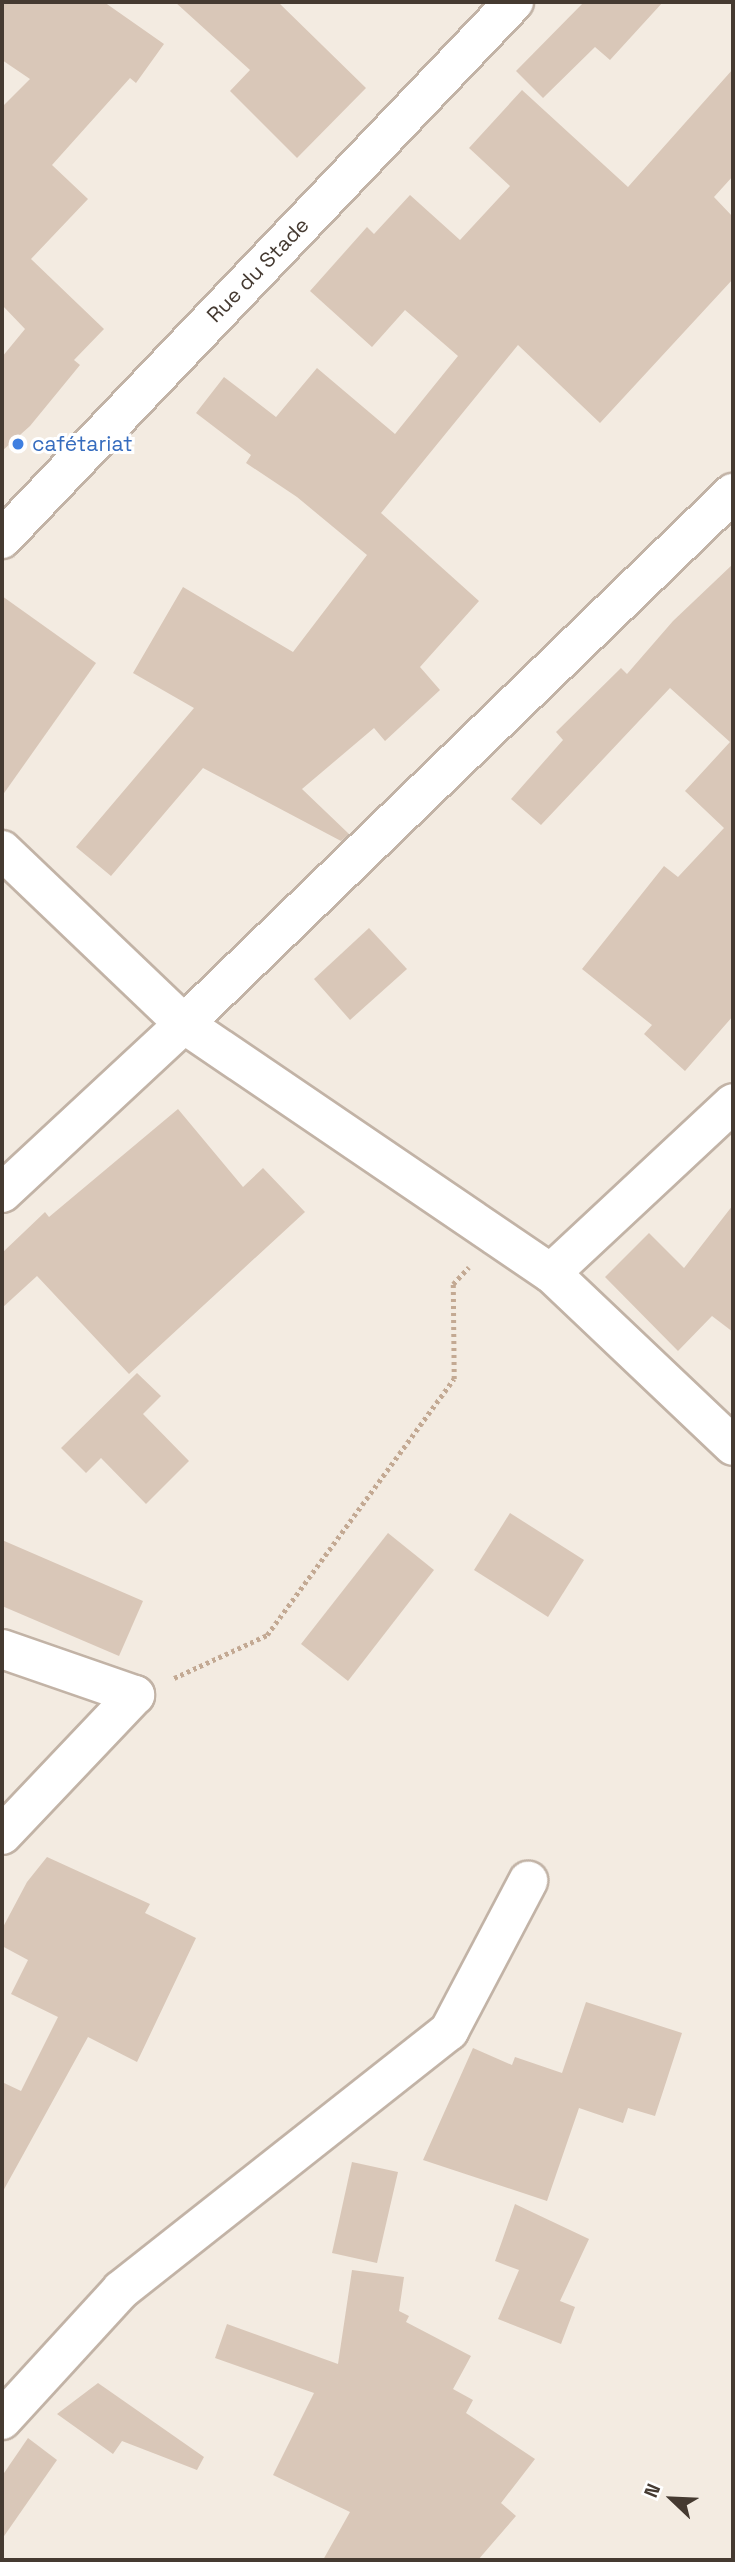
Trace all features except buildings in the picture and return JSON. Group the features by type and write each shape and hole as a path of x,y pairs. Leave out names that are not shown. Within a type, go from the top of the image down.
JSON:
{"street":[{"name":"Rue du Stade","path":"2,539 514,2"},
{"path":"2,1193 184,1024 733,493"},
{"path":"2,850 184,1024 551,1273 733,1446"},
{"path":"551,1273 733,1103"},
{"path":"2,1649 135,1695 2,1835"},
{"path":"2,2420 121,2290 449,2031 528,1881"}],"path":[{"path":"135,1695 267,1635 454,1378 453,1284 498,1236"}],"place":[{"name":"cafétariat","path":"18,444"}]}
